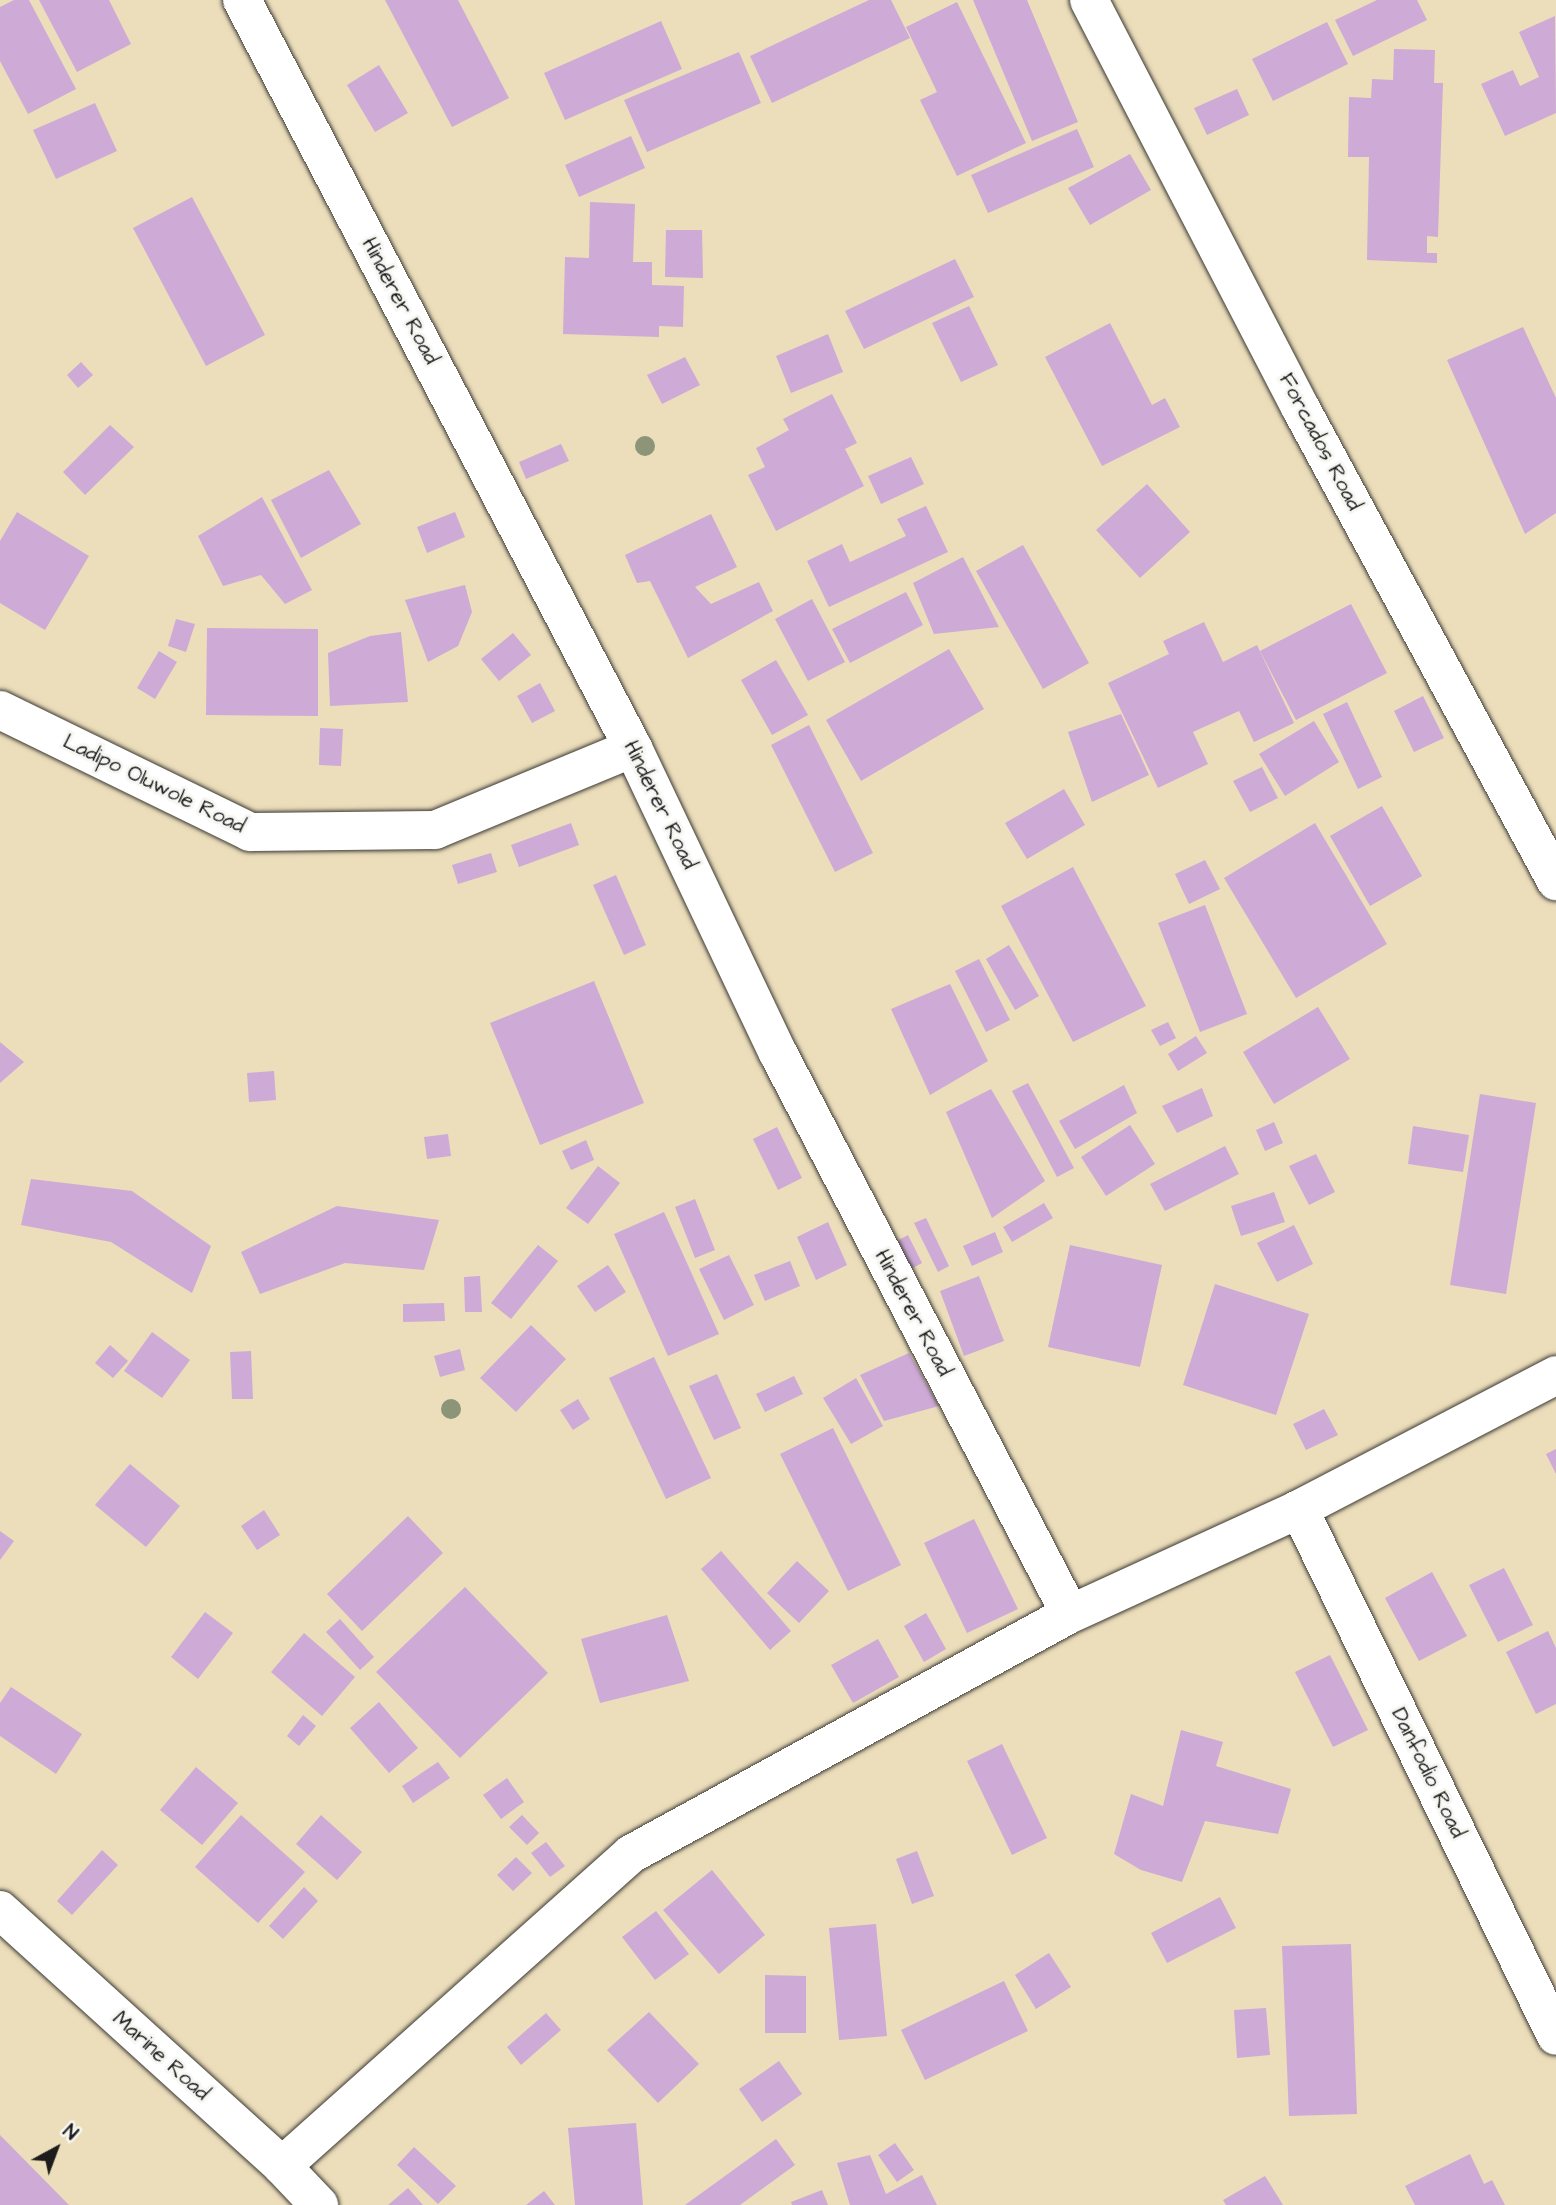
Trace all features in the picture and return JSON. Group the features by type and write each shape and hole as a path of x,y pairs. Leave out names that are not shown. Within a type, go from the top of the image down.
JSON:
{"street":[{"name":"Hinderer Road","path":"243,0 633,748 778,1053 1070,1614"},
{"name":"Forcados Road","path":"1089,0 1300,407 1556,881"},
{"name":"Ladipo Oluwole Road","path":"0,710 250,832 435,830 633,748"},
{"path":"282,2166 631,1854 1070,1614 1299,1509 1556,1375"},
{"name":"Danfodio Road","path":"1299,1509 1556,2036"},
{"name":"Marine Road","path":"0,1910 282,2166 319,2205"}],"building":[{"path":"14,0 29,0 76,89 28,114 0,61 0,7"},
{"path":"39,0 109,0 131,44 77,72"},
{"path":"385,0 458,0 509,98 452,127"},
{"path":"869,0 891,0 910,38 772,103 750,56"},
{"path":"973,0 1027,0 1078,122 1032,141"},
{"path":"1377,0 1417,0 1427,20 1353,56 1335,20"},
{"path":"957,2 1026,143 957,176 920,100 937,92 906,27"},
{"path":"1555,16 1556,113 1505,136 1481,84 1513,70 1520,86 1539,77 1519,32"},
{"path":"661,21 682,69 565,120 544,73"},
{"path":"1327,22 1348,64 1273,101 1252,59"},
{"path":"1394,49 1435,50 1434,83 1443,83 1438,237 1427,236 1427,253 1437,253 1437,263 1367,260 1369,157 1348,157 1349,97 1371,98 1372,79 1393,80"},
{"path":"739,52 761,103 647,152 624,100"},
{"path":"379,65 408,113 375,132 347,85"},
{"path":"1237,89 1249,115 1207,135 1194,108"},
{"path":"95,103 117,151 56,179 33,130"},
{"path":"1077,129 1094,167 988,213 971,175"},
{"path":"631,136 645,168 579,197 565,165"},
{"path":"1130,154 1151,190 1090,225 1068,188"},
{"path":"192,197 265,335 206,366 133,228"},
{"path":"590,202 635,204 633,262 652,262 652,285 684,286 683,327 659,326 659,337 563,334 565,257 589,258"},
{"path":"666,230 702,230 703,278 665,277"},
{"path":"955,259 974,297 864,349 845,311"},
{"path":"969,306 998,365 961,382 932,323"},
{"path":"1110,323 1152,405 1165,398 1180,427 1102,466 1045,357"},
{"path":"1523,327 1556,398 1556,513 1525,534 1447,360"},
{"path":"828,334 843,372 791,393 776,356"},
{"path":"685,357 700,385 662,404 647,375"},
{"path":"81,362 93,375 78,388 67,375"},
{"path":"832,394 857,443 845,449 864,486 776,531 748,475 765,467 756,448 789,430 783,419"},
{"path":"110,425 134,447 85,495 63,472"},
{"path":"561,444 569,461 526,479 519,462"},
{"path":"911,457 924,484 881,504 868,476"},
{"path":"329,470 361,524 301,558 271,500"},
{"path":"1147,484 1190,532 1140,578 1096,530"},
{"path":"262,497 312,590 285,604 261,575 223,586 198,536"},
{"path":"926,506 948,552 829,607 807,561 842,544 850,562 906,536 897,519"},
{"path":"17,512 89,556 45,630 0,603 0,541"},
{"path":"455,512 465,537 427,553 417,527"},
{"path":"711,514 737,567 695,587 711,604 759,582 773,611 688,658 650,581 637,583 625,555"},
{"path":"1023,545 1089,663 1043,689 976,571"},
{"path":"963,557 999,627 934,634 913,583"},
{"path":"465,585 472,612 458,646 428,662 405,600"},
{"path":"906,592 923,625 850,663 832,629"},
{"path":"812,599 845,662 808,681 775,619"},
{"path":"1351,604 1387,673 1296,720 1260,651"},
{"path":"176,619 195,624 186,652 168,646"},
{"path":"1204,622 1223,662 1257,645 1294,723 1254,742 1239,711 1193,732 1208,764 1158,788 1108,683 1169,654 1163,641"},
{"path":"207,628 318,629 318,716 206,715"},
{"path":"401,632 408,702 330,706 328,653 370,636"},
{"path":"513,633 531,655 499,681 481,659"},
{"path":"949,649 984,709 861,781 826,720"},
{"path":"159,651 177,662 155,699 137,688"},
{"path":"776,660 808,715 772,735 741,680"},
{"path":"540,683 555,711 532,723 517,696"},
{"path":"1423,696 1444,738 1414,752 1394,711"},
{"path":"1347,702 1382,777 1358,789 1323,714"},
{"path":"1121,714 1149,775 1092,802 1068,732"},
{"path":"1314,721 1339,762 1285,796 1259,754"},
{"path":"809,725 873,853 835,872 771,745"},
{"path":"320,728 343,729 341,766 319,765"},
{"path":"1262,767 1278,798 1250,812 1233,781"},
{"path":"1064,789 1085,825 1027,859 1005,823"},
{"path":"1382,806 1422,876 1370,906 1330,836"},
{"path":"571,823 579,845 519,867 511,845"},
{"path":"1315,823 1387,944 1296,998 1224,878"},
{"path":"491,853 497,872 458,884 452,865"},
{"path":"1205,860 1220,889 1189,904 1175,874"},
{"path":"1073,867 1146,1006 1073,1042 1001,906"},
{"path":"616,875 646,945 624,955 593,885"},
{"path":"1205,905 1247,1014 1200,1032 1158,923"},
{"path":"1009,945 1039,996 1015,1010 986,959"},
{"path":"979,959 1010,1020 986,1032 955,971"},
{"path":"594,981 644,1103 540,1145 490,1023"},
{"path":"950,984 988,1061 930,1095 891,1009"},
{"path":"1318,1007 1350,1059 1274,1104 1243,1052"},
{"path":"1168,1022 1176,1038 1160,1046 1151,1030"},
{"path":"1196,1036 1207,1053 1178,1071 1168,1054"},
{"path":"0,1042 24,1062 0,1083"},
{"path":"274,1071 276,1100 249,1102 247,1073"},
{"path":"1028,1083 1074,1168 1057,1177 1012,1091"},
{"path":"1124,1085 1137,1113 1075,1149 1059,1121"},
{"path":"1202,1088 1213,1116 1177,1133 1162,1106"},
{"path":"991,1089 1045,1181 992,1218 946,1112"},
{"path":"1480,1094 1536,1103 1506,1294 1450,1285"},
{"path":"1274,1122 1283,1143 1265,1151 1256,1130"},
{"path":"1130,1125 1155,1164 1106,1196 1081,1157"},
{"path":"1413,1126 1469,1135 1463,1172 1408,1164"},
{"path":"777,1127 802,1178 778,1190 753,1139"},
{"path":"448,1134 451,1156 427,1159 424,1137"},
{"path":"586,1140 594,1160 571,1170 562,1151"},
{"path":"1225,1146 1239,1174 1165,1211 1150,1184"},
{"path":"1316,1154 1335,1192 1309,1205 1289,1166"},
{"path":"598,1166 620,1183 588,1224 566,1208"},
{"path":"31,1179 132,1191 211,1246 192,1293 111,1242 21,1225"},
{"path":"1274,1192 1285,1222 1241,1236 1231,1206"},
{"path":"695,1199 715,1250 695,1258 675,1207"},
{"path":"1044,1203 1053,1218 1012,1242 1003,1227"},
{"path":"337,1206 439,1220 424,1270 345,1263 260,1294 241,1252"},
{"path":"664,1212 719,1334 668,1356 614,1234"},
{"path":"926,1218 949,1266 938,1272 914,1223"},
{"path":"828,1222 847,1265 816,1280 797,1237"},
{"path":"1294,1225 1313,1264 1277,1282 1257,1243"},
{"path":"995,1232 1003,1252 972,1266 963,1246"},
{"path":"908,1235 922,1263 911,1269 897,1241"},
{"path":"538,1245 558,1261 511,1319 491,1303"},
{"path":"1070,1245 1162,1265 1140,1367 1048,1347"},
{"path":"729,1255 754,1305 724,1320 699,1269"},
{"path":"790,1261 800,1286 765,1301 754,1275"},
{"path":"608,1265 626,1292 595,1312 577,1286"},
{"path":"480,1276 482,1312 465,1312 464,1277"},
{"path":"979,1276 1004,1341 964,1356 940,1291"},
{"path":"1215,1284 1309,1314 1276,1415 1183,1385"},
{"path":"444,1303 445,1321 403,1322 403,1304"},
{"path":"531,1325 566,1359 516,1412 480,1378"},
{"path":"152,1332 190,1360 162,1398 124,1371"},
{"path":"110,1345 128,1361 113,1378 95,1363"},
{"path":"460,1349 465,1370 440,1377 434,1356"},
{"path":"251,1351 253,1399 232,1399 230,1352"},
{"path":"909,1353 939,1406 884,1421 860,1375"},
{"path":"654,1357 711,1478 666,1499 609,1378"},
{"path":"717,1374 741,1428 714,1440 689,1386"},
{"path":"794,1376 803,1394 765,1412 756,1394"},
{"path":"856,1378 883,1426 851,1444 823,1398"},
{"path":"578,1399 590,1419 573,1430 560,1410"},
{"path":"1324,1409 1338,1435 1306,1450 1293,1424"},
{"path":"833,1428 901,1565 848,1591 780,1454"},
{"path":"1556,1449 1556,1474 1546,1454"},
{"path":"130,1464 180,1506 146,1547 95,1505"},
{"path":"264,1510 280,1535 257,1550 241,1526"},
{"path":"408,1516 443,1553 362,1631 327,1594"},
{"path":"974,1519 1018,1609 967,1633 924,1543"},
{"path":"0,1531 14,1541 0,1560"},
{"path":"721,1551 791,1631 770,1650 701,1569"},
{"path":"797,1561 829,1591 799,1623 767,1593"},
{"path":"1504,1568 1533,1625 1498,1642 1469,1585"},
{"path":"1432,1572 1467,1636 1419,1661 1385,1598"},
{"path":"465,1587 548,1673 460,1758 376,1672"},
{"path":"205,1612 233,1633 198,1679 171,1657"},
{"path":"926,1613 946,1649 924,1662 904,1626"},
{"path":"667,1615 689,1681 600,1703 581,1639"},
{"path":"340,1619 374,1657 360,1670 326,1632"},
{"path":"1548,1631 1556,1648 1556,1704 1536,1714 1506,1652"},
{"path":"304,1633 355,1677 322,1716 271,1672"},
{"path":"878,1639 899,1677 853,1703 831,1665"},
{"path":"1330,1655 1368,1730 1333,1747 1295,1672"},
{"path":"11,1687 82,1734 56,1774 0,1736 0,1703"},
{"path":"379,1702 418,1748 389,1773 350,1728"},
{"path":"303,1715 316,1726 299,1746 287,1736"},
{"path":"1181,1730 1223,1742 1216,1766 1291,1789 1278,1834 1205,1821 1182,1882 1141,1870 1114,1854 1131,1794 1163,1806"},
{"path":"1002,1744 1047,1838 1012,1855 967,1761"},
{"path":"438,1762 450,1778 413,1803 402,1786"},
{"path":"196,1767 238,1803 202,1845 160,1810"},
{"path":"507,1778 524,1802 501,1819 483,1795"},
{"path":"241,1815 305,1872 258,1923 195,1867"},
{"path":"321,1815 362,1852 337,1880 296,1844"},
{"path":"522,1815 539,1833 527,1845 509,1827"},
{"path":"546,1842 565,1866 550,1877 531,1853"},
{"path":"102,1850 118,1865 72,1915 57,1901"},
{"path":"917,1851 934,1896 912,1904 896,1859"},
{"path":"516,1857 532,1873 513,1891 497,1875"},
{"path":"712,1870 765,1935 719,1974 663,1910"},
{"path":"304,1887 318,1901 283,1939 269,1926"},
{"path":"1220,1897 1236,1928 1167,1963 1151,1933"},
{"path":"656,1911 689,1954 655,1980 622,1937"},
{"path":"876,1924 887,2036 839,2040 829,1928"},
{"path":"1351,1944 1357,2114 1289,2116 1282,1946"},
{"path":"1049,1953 1071,1987 1036,2009 1015,1975"},
{"path":"765,1975 806,1976 806,2033 765,2033"},
{"path":"1004,1981 1028,2031 925,2080 901,2030"},
{"path":"1266,2008 1270,2055 1237,2058 1234,2010"},
{"path":"649,2012 699,2064 658,2103 607,2050"},
{"path":"546,2013 561,2030 521,2065 507,2047"},
{"path":"779,2061 802,2094 762,2122 739,2089"},
{"path":"636,2123 643,2205 575,2205 568,2128"},
{"path":"0,2135 69,2205 0,2205"},
{"path":"776,2139 795,2165 740,2205 685,2205"},
{"path":"895,2143 914,2170 897,2182 878,2155"},
{"path":"414,2147 456,2186 438,2204 397,2165"},
{"path":"1470,2154 1484,2184 1492,2180 1505,2205 1415,2205 1405,2186"},
{"path":"870,2155 886,2194 922,2175 937,2205 850,2205 837,2163"},
{"path":"1265,2176 1283,2205 1226,2205 1223,2200"},
{"path":"408,2188 423,2205 388,2205"},
{"path":"822,2190 828,2205 792,2205 791,2202"},
{"path":"544,2191 555,2205 526,2205"}]}
